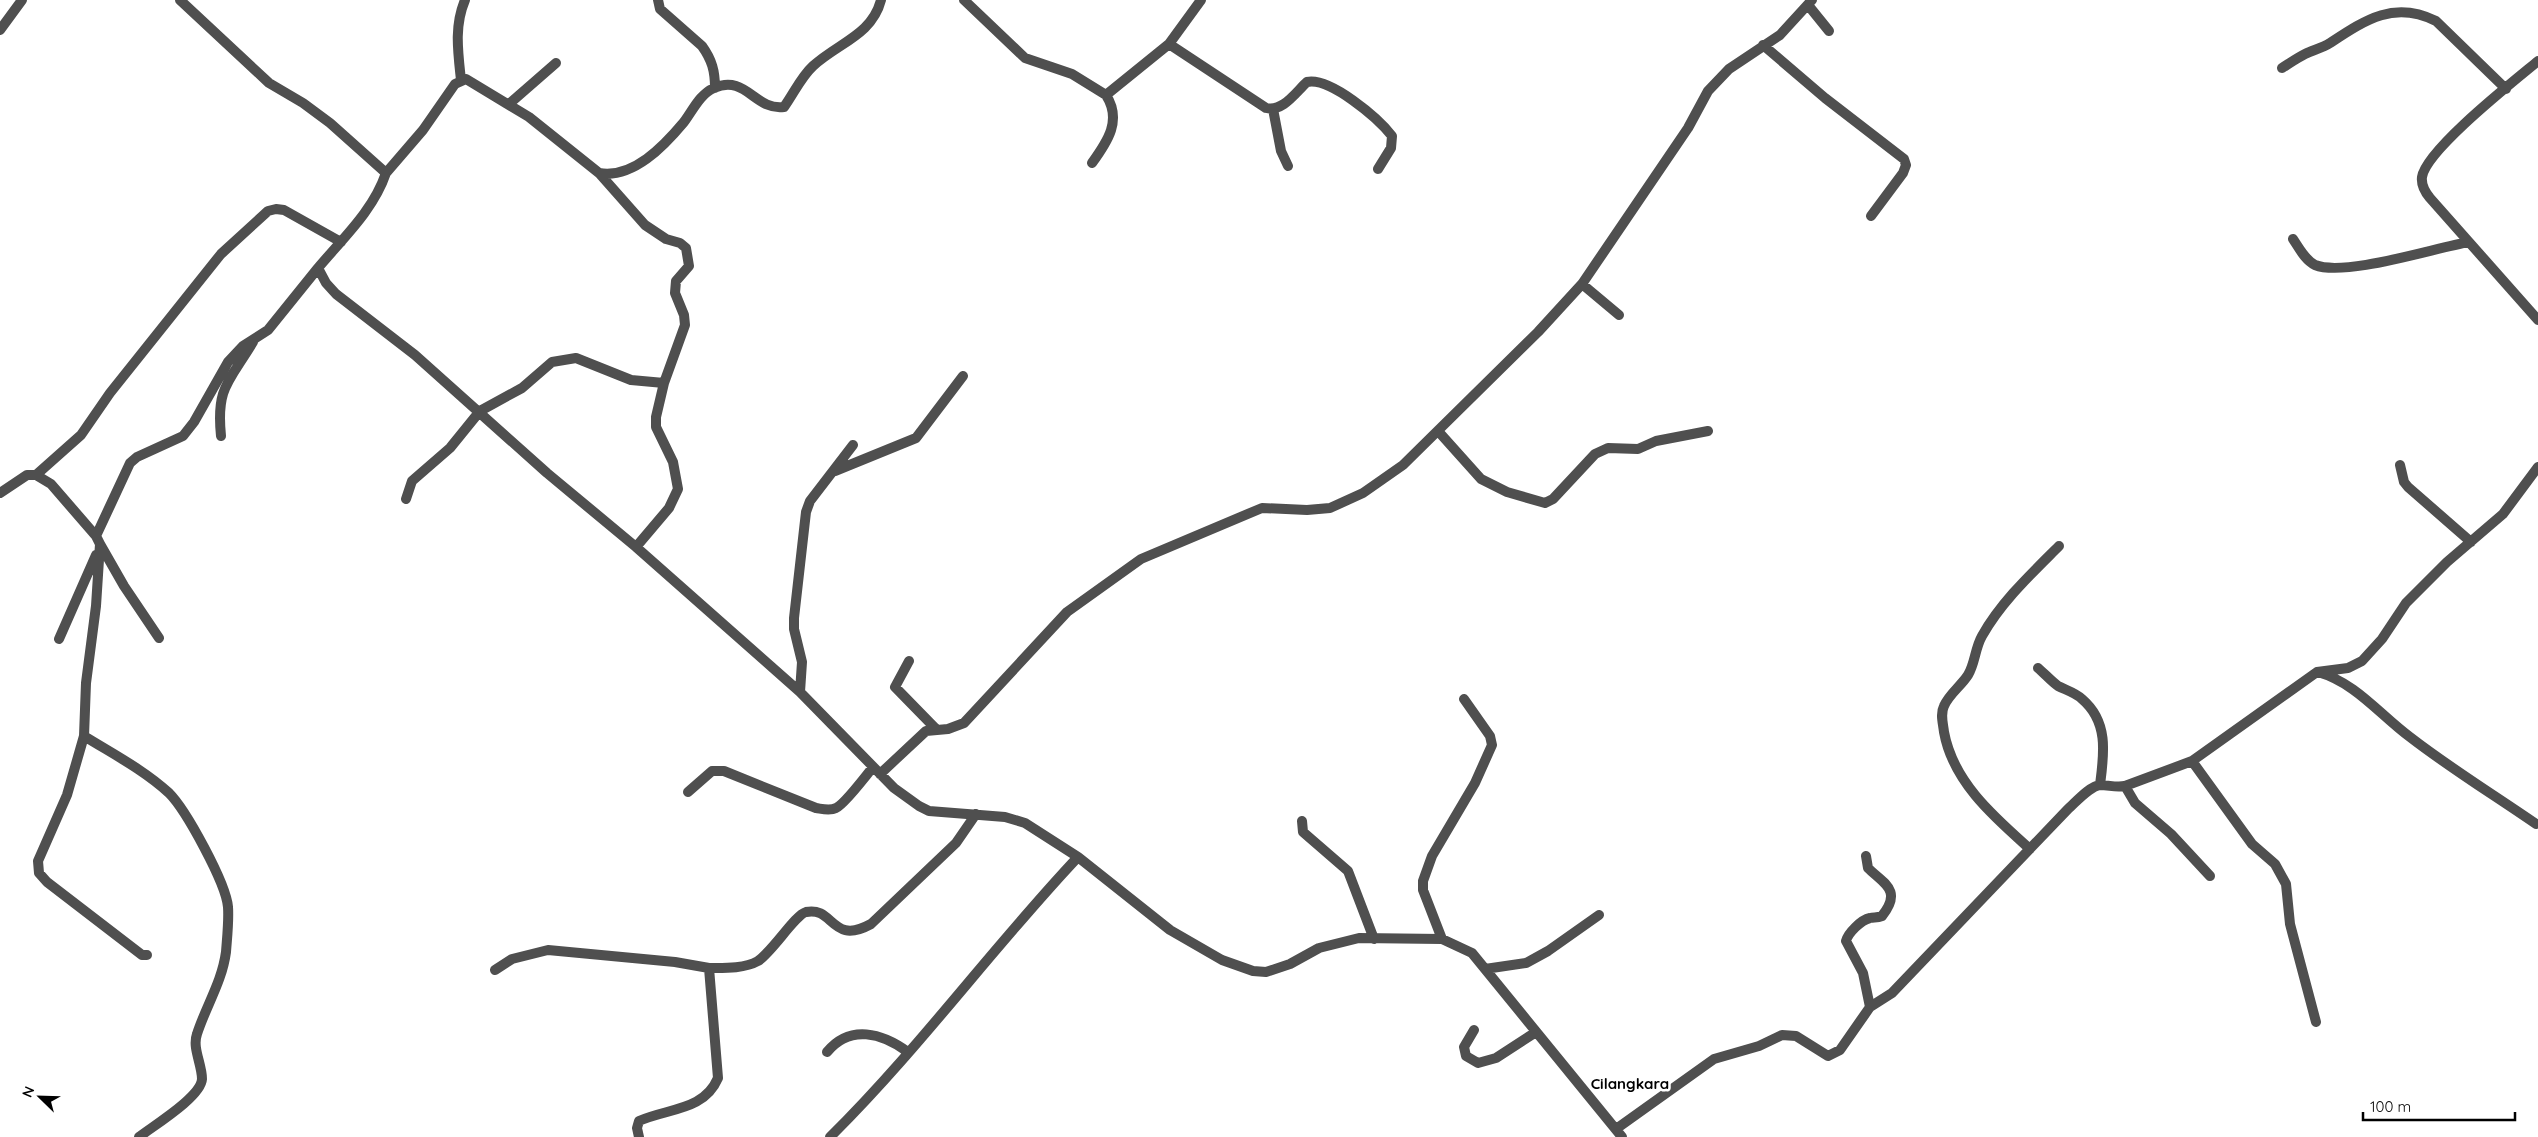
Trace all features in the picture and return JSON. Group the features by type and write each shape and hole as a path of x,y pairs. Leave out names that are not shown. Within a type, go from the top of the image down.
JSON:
{"street":[{"path":"0,30 22,0"},
{"path":"180,0 269,83 303,103 330,123 386,174"},
{"path":"461,80 457,39 458,17 465,0"},
{"path":"658,0 660,10 702,46 707,53 715,69 715,88"},
{"path":"599,173 614,173 636,166 661,146 701,98 715,88 731,84 743,88 770,106 784,106 813,66 866,29 875,18 882,0"},
{"path":"964,0 1025,58 1072,74 1106,95 1113,106 1113,122 1108,140 1092,163"},
{"path":"1106,95 1169,44 1201,0"},
{"path":"688,792 712,771 724,771 816,808 829,810 837,808 876,771 923,733 936,729 948,729 964,722 1067,612 1142,559 1262,508 1307,510 1330,508 1363,493 1403,465 1538,332 1582,284 1688,128 1703,97 1729,70 1780,34 1810,3 1829,31"},
{"path":"2282,68 2306,53 2330,43 2379,11 2406,7 2426,14 2436,21 2506,89"},
{"path":"1169,44 1266,108 1273,110 1281,106 1307,82 1318,82 1335,90 1375,118 1392,136 1391,148 1378,169"},
{"path":"1762,45 1904,159 1906,165 1903,173 1871,216"},
{"path":"2538,60 2432,156 2422,177 2424,190 2430,198 2538,320"},
{"path":"509,104 556,64"},
{"path":"60,639 130,463 137,457 183,436 194,422 228,362 243,346 268,330 318,268 358,223 380,192 386,174 402,157 455,84 461,80 473,82 529,117 599,173 645,225 686,248 689,266 676,281 675,293 684,315 685,325 661,383 656,417 656,427 673,462 678,489 669,508 636,547"},
{"path":"1273,110 1281,151 1288,166"},
{"path":"36,475 81,435 110,392 211,266 244,231 268,211 276,208 284,210 341,242"},
{"path":"2293,239 2308,260 2327,268 2357,266 2469,242"},
{"path":"318,268 326,283 336,294 415,355 480,411 547,473 636,547 800,692 876,771 911,801 929,811 1005,817 1025,823 1078,857 1170,930 1222,960 1253,971 1266,972 1290,964 1319,948 1360,938 1442,939 1472,953 1619,1133 1714,1059 1759,1046 1782,1035 1796,1036 1812,1044 1821,1053 1832,1055 1840,1050 1870,1006 1892,992 2068,809 2100,785 2104,736 2092,711 2082,698 2056,684 2038,668"},
{"path":"1582,284 1619,315"},
{"path":"221,436 219,403 224,389 254,339"},
{"path":"406,500 412,481 450,448 480,411 522,388 546,366 562,359 576,358 592,363 613,374 642,381 661,383"},
{"path":"834,471 916,438 963,376"},
{"path":"1438,431 1481,480 1500,490 1545,503 1554,499 1595,454 1602,450 1614,447 1638,449 1656,441 1708,431"},
{"path":"800,692 802,662 794,629 794,618 806,512 810,501 853,445"},
{"path":"2400,465 2404,482 2408,487 2471,542"},
{"path":"2100,785 2116,788 2125,786 2192,761 2317,672 2348,668 2362,661 2382,639 2406,603 2447,562 2503,514 2537,470"},
{"path":"0,493 27,474 36,475 51,484 99,543 159,638"},
{"path":"99,543 96,606 86,683 84,736 67,795 38,861 39,873 47,882 86,914 146,956"},
{"path":"2030,849 1981,802 1962,777 1952,760 1942,715 1944,705 1968,675 1982,637 2013,593 2058,546"},
{"path":"909,661 895,686 936,729"},
{"path":"2317,672 2335,677 2354,689 2409,737 2536,824"},
{"path":"1442,939 1426,898 1423,881 1436,847 1475,783 1492,745 1490,736 1464,699"},
{"path":"84,736 140,770 169,793 194,829 228,905 226,953 217,989 195,1041 202,1080 199,1087 177,1109 139,1137"},
{"path":"2192,761 2252,844 2275,864 2286,884 2290,924 2316,1022"},
{"path":"2125,786 2136,803 2171,834 2210,876"},
{"path":"494,970 512,959 548,950 675,962 708,968 733,967 757,961 782,938 798,915 808,912 818,913 848,932 857,932 871,924 956,843 976,814"},
{"path":"1302,821 1303,832 1348,871 1374,939"},
{"path":"1866,856 1868,868 1886,881 1890,892 1887,909 1882,916 1870,917 1850,934 1846,941 1863,973 1870,1006"},
{"path":"830,1137 861,1106 974,978 1043,894 1078,857"},
{"path":"1485,969 1526,963 1548,951 1599,915"},
{"path":"639,1137 637,1128 640,1121 670,1113 702,1099 712,1091 718,1078 708,968"},
{"path":"1474,1030 1464,1047 1466,1056 1478,1062 1496,1058 1536,1032"},
{"path":"827,1052 844,1038 867,1032 890,1040 908,1052"}],"district":[{"name":"Cilangkara","path":"1630,1084"}]}
